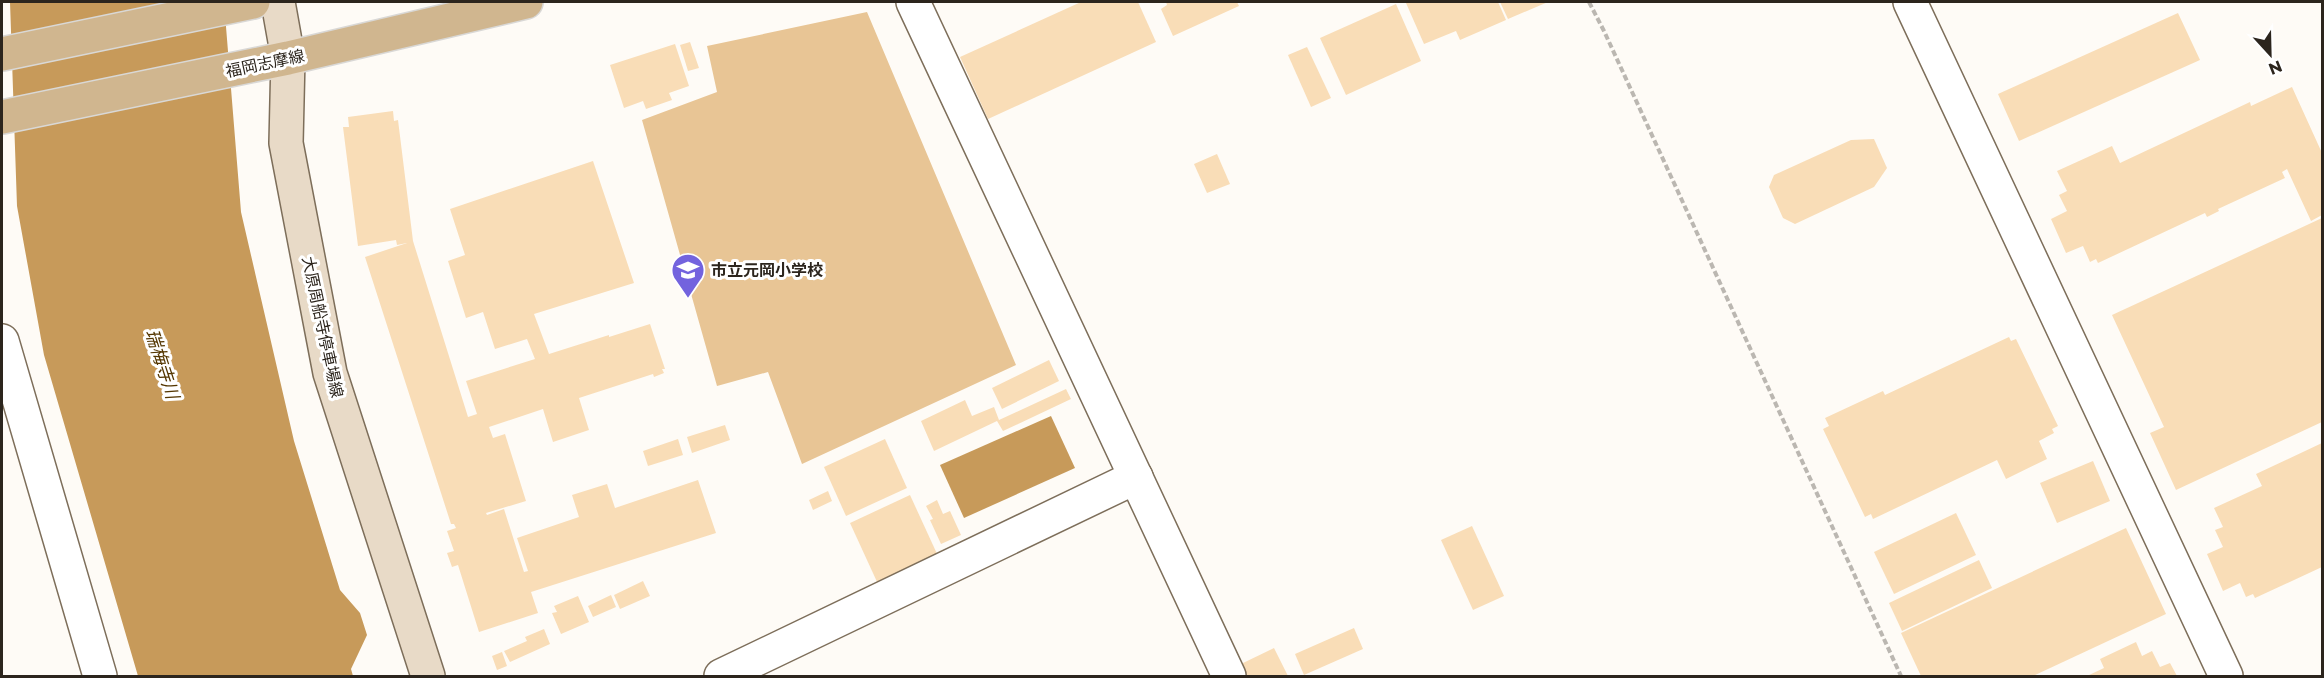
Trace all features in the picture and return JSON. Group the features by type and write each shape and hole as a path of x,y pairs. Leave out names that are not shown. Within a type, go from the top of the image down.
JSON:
{"main road":[{"path":"2,54 253,2"},
{"name":"大原周船寺停車場線","path":"278,2 288,58 286,143 330,374 428,676"},
{"name":"福岡志摩線","path":"2,117 288,58 526,2"}],"street":[{"path":"913,2 1228,676"},
{"path":"1910,2 2226,676"},
{"path":"2,341 100,676"},
{"path":"721,676 1136,477"}],"path":[{"path":"1589,2 1901,676"}],"shaded area":[{"path":"867,12 1016,365 802,464 768,372 717,386 642,120 717,92 707,46"}],"water":[{"name":"瑞梅寺川","path":"10,2 224,2 241,212 294,441 340,590 360,613 367,635 351,669 353,676 138,676 44,355 17,206"},
{"path":"1051,416 1075,468 964,518 940,465"}],"building":[{"path":"1081,2 1138,2 1156,42 988,119 960,57"},
{"path":"1166,2 1237,2 1239,6 1173,36 1161,9 1167,5"},
{"path":"1498,2 1506,20 1460,40 1456,31 1424,44 1406,3"},
{"path":"1500,2 1548,2 1508,19"},
{"path":"1396,4 1421,61 1346,95 1320,38"},
{"path":"2178,13 2200,60 2019,141 1998,94"},
{"path":"690,42 699,68 688,71 680,45"},
{"path":"675,44 689,86 669,93 672,100 646,109 643,101 624,108 610,65"},
{"path":"1307,47 1331,98 1311,107 1288,55"},
{"path":"2292,87 2322,153 2322,215 2311,221 2287,169 2282,172 2285,178 2218,209 2219,211 2207,217 2205,213 2098,263 2096,259 2090,262 2083,246 2066,253 2051,219 2067,211 2059,195 2067,191 2057,171 2112,146 2120,163 2250,102 2251,106"},
{"path":"393,111 394,121 398,120 413,241 468,417 477,414 466,381 535,359 527,339 495,349 483,312 466,318 448,261 465,255 450,209 593,161 634,283 534,314 549,354 650,324 665,369 662,369 664,373 654,377 653,374 579,398 589,430 553,442 543,409 489,427 493,438 505,434 526,501 486,513 487,515 504,509 524,572 528,571 517,538 579,517 572,495 607,484 615,508 698,480 716,533 531,592 538,613 479,632 458,565 452,567 447,553 454,551 447,531 456,528 454,524 451,524 365,257 407,243 397,245 396,240 358,246 343,127 349,127 348,117"},
{"path":"1874,139 1887,168 1874,187 1795,224 1783,218 1769,187 1774,175 1851,140"},
{"path":"1217,154 1230,184 1207,193 1194,164"},
{"path":"2322,218 2322,422 2176,490 2150,433 2164,427 2112,315"},
{"path":"2009,337 2011,341 2016,339 2058,426 2052,429 2054,433 2039,441 2047,459 2006,479 1997,460 1873,519 1871,514 1865,517 1823,429 1829,426 1825,418 1883,391 1885,395"},
{"path":"1049,360 1059,381 1002,409 992,388"},
{"path":"1066,389 1071,399 1003,431 997,421 934,451 921,421 965,400 972,416 994,407 999,420"},
{"path":"725,425 730,440 692,453 687,437"},
{"path":"678,439 683,455 648,466 643,451"},
{"path":"885,439 907,488 846,516 824,467"},
{"path":"2322,443 2322,567 2255,598 2253,594 2246,597 2240,583 2223,591 2207,554 2223,547 2215,530 2223,527 2214,508 2262,486 2256,474"},
{"path":"2093,461 2110,501 2057,523 2040,483"},
{"path":"828,491 832,501 813,510 809,500"},
{"path":"910,495 938,556 878,584 850,523"},
{"path":"937,500 943,514 950,511 961,535 941,544 926,506"},
{"path":"1956,513 1976,555 1894,594 1874,552"},
{"path":"1472,526 1504,596 1473,610 1441,540"},
{"path":"2126,528 2166,614 2033,676 1921,676 1901,633"},
{"path":"1979,560 1992,588 1902,631 1889,603"},
{"path":"643,581 650,596 620,609 614,595"},
{"path":"611,595 616,607 593,617 588,606"},
{"path":"578,596 589,622 561,634 552,613 557,612 554,606"},
{"path":"1354,628 1363,649 1304,675 1295,654"},
{"path":"544,629 550,644 510,662 504,651 527,641 525,637"},
{"path":"2136,642 2142,656 2152,651 2160,667 2170,663 2177,676 2087,676 2104,668 2100,659"},
{"path":"1274,648 1288,676 1246,676 1241,664"},
{"path":"502,652 507,666 497,670 492,656"}],"place":[{"name":"市立元岡小学校","path":"688,299"}]}
